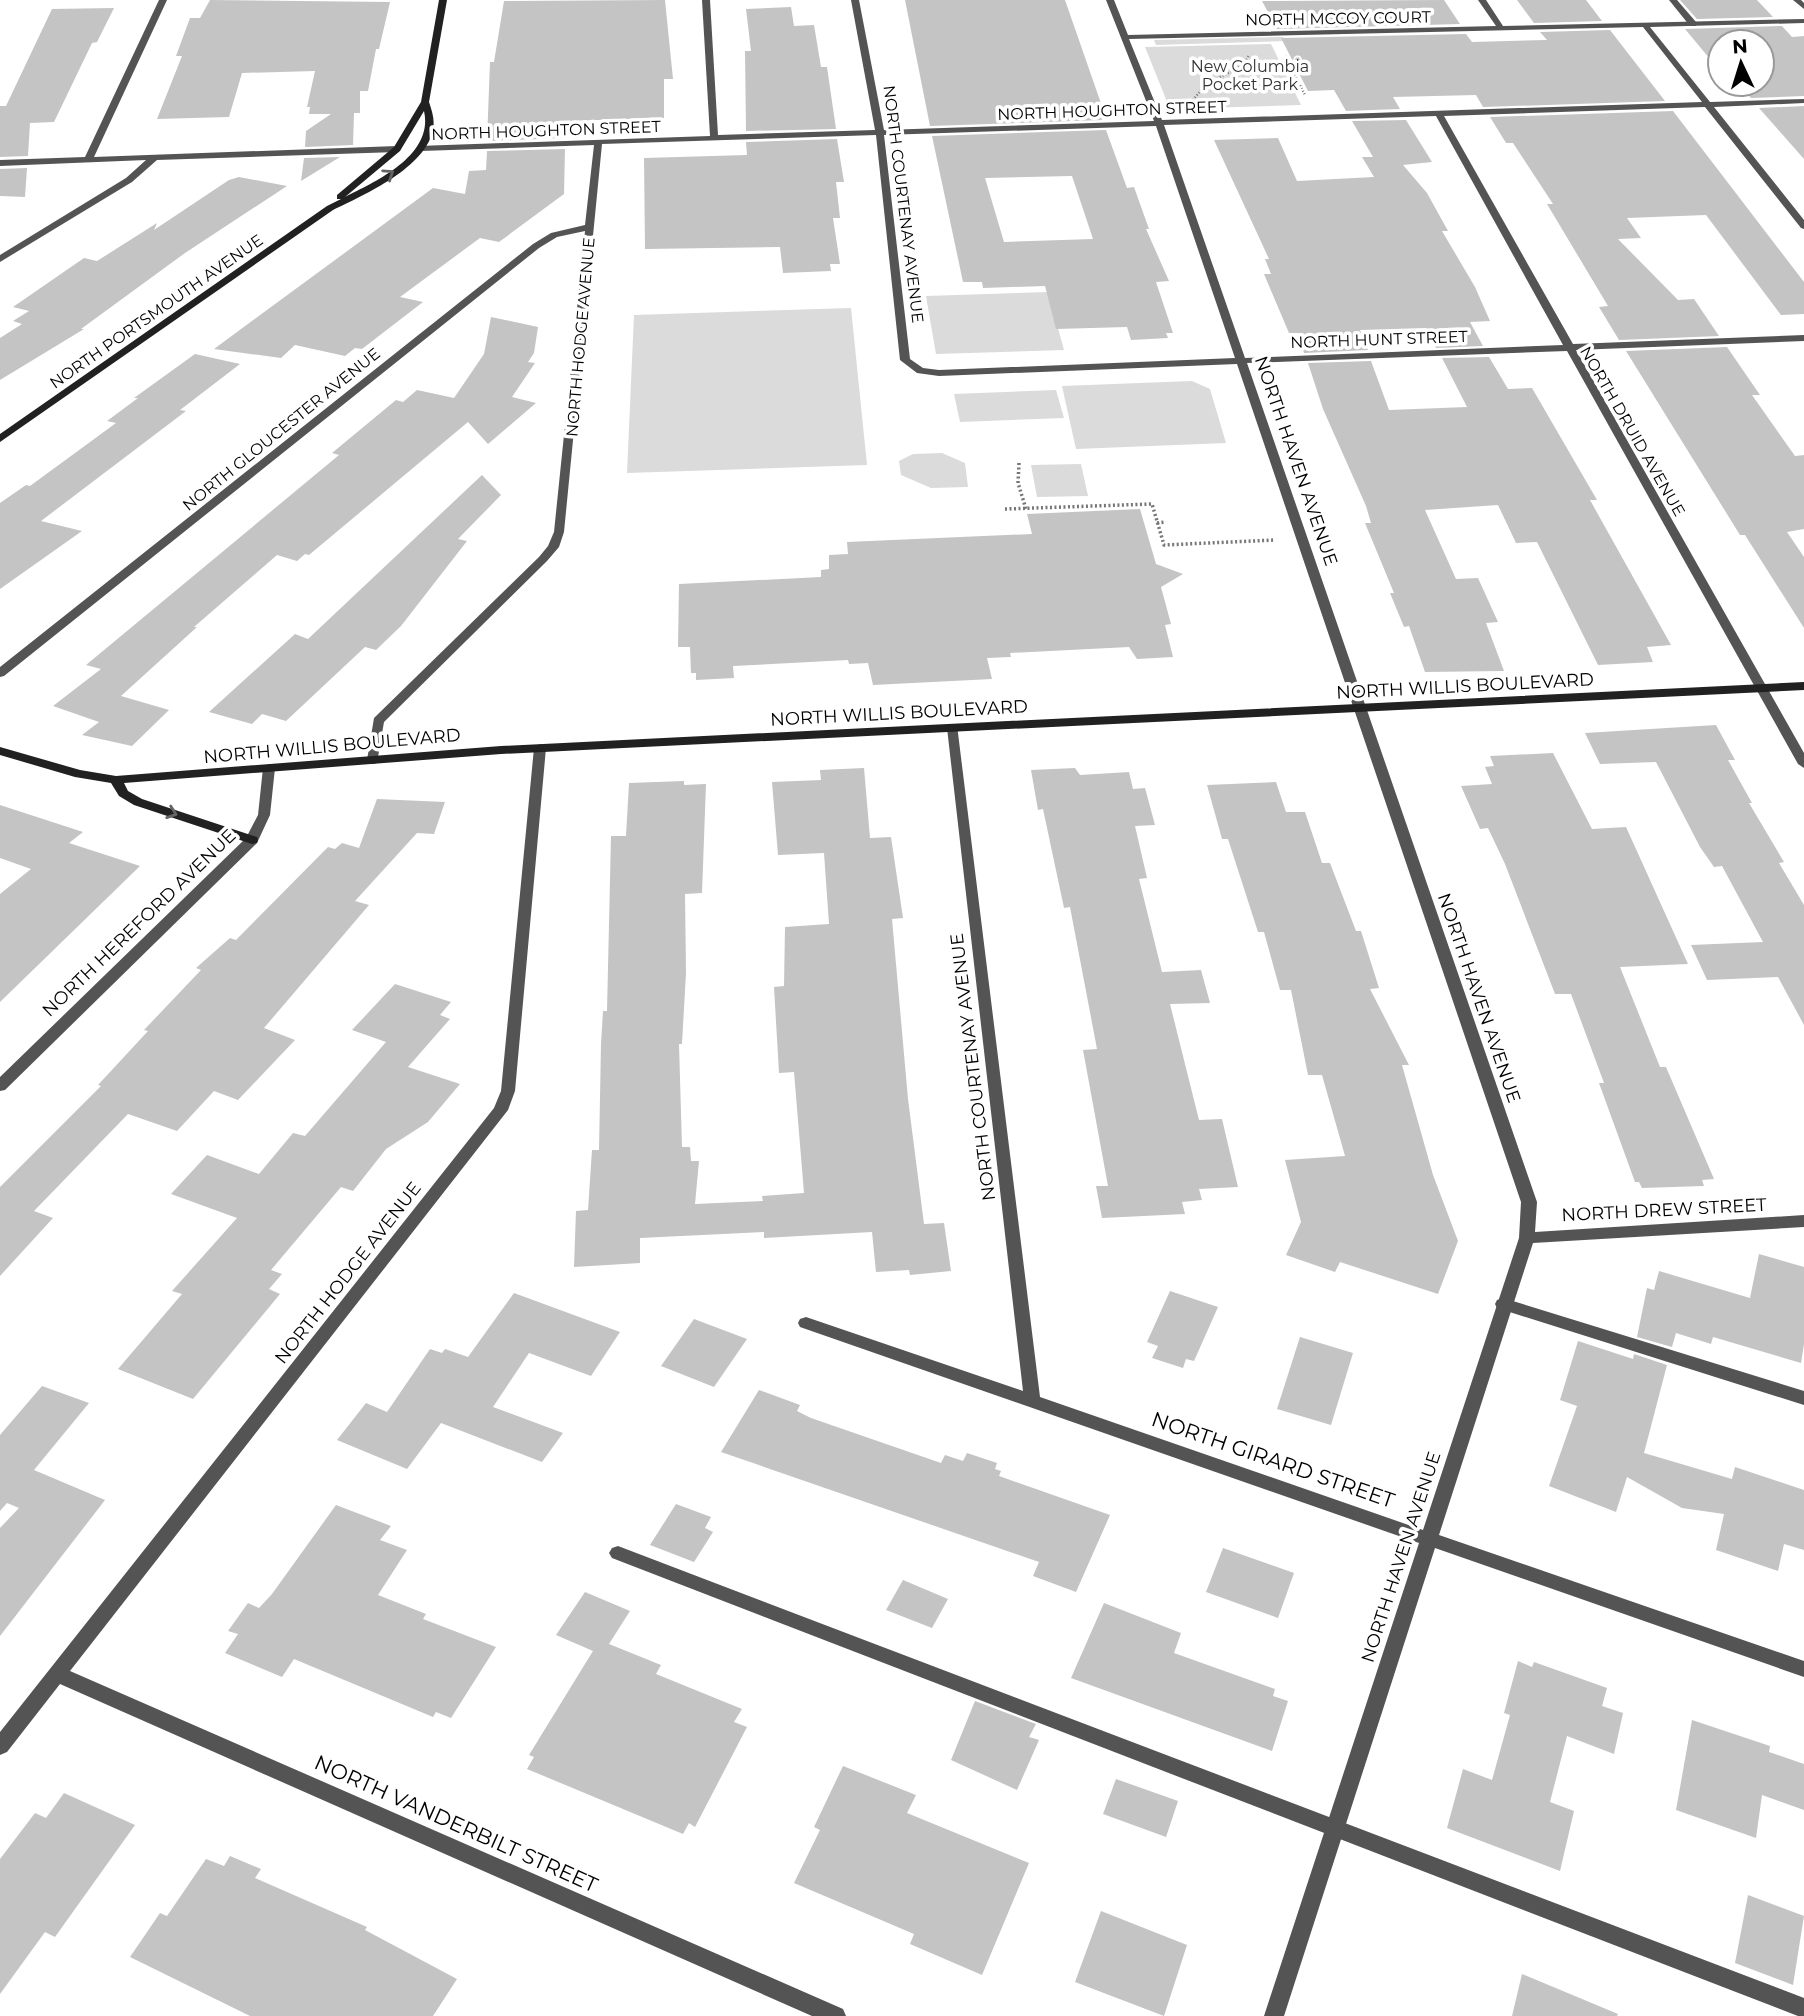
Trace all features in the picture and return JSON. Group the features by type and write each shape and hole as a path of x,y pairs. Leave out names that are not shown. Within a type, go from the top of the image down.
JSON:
{"street":[{"path":"89,159 163,0"},
{"name":"NORTH PORTSMOUTH AVENUE","path":"330,208 397,149 425,102 443,0"},
{"path":"706,0 714,138"},
{"name":"NORTH COURTENAY AVENUE","path":"855,0 880,132 905,360 914,368"},
{"name":"NORTH HAVEN AVENUE","path":"1110,0 1160,123 1529,1202 1527,1238 1503,1304 1274,2016"},
{"path":"1482,0 1501,28"},
{"path":"1673,0 1693,24"},
{"path":"1797,0 1804,7"},
{"name":"NORTH MCCOY COURT","path":"1125,37 1804,21"},
{"path":"1646,25 1804,226"},
{"name":"NORTH HOUGHTON STREET","path":"422,148 1804,101"},
{"name":"NORTH PORTSMOUTH AVENUE","path":"0,439 330,208 386,176 422,148 429,130 430,116 425,102"},
{"name":"NORTH DRUID AVENUE","path":"1438,113 1567,347 1804,764"},
{"name":"NORTH HODGE AVENUE","path":"373,760 378,721 390,706 543,559 553,547 559,532 598,142"},
{"path":"0,163 397,149"},
{"path":"0,259 129,180 155,157"},
{"name":"NORTH GLOUCESTER AVENUE","path":"0,673 536,246 554,235 590,227"},
{"name":"NORTH HUNT STREET","path":"914,368 939,373 1804,338"},
{"name":"NORTH WILLIS BOULEVARD","path":"0,751 79,774 116,780 540,748 1804,686"},
{"name":"NORTH COURTENAY AVENUE","path":"953,728 1032,1401"},
{"name":"NORTH HODGE AVENUE","path":"0,1746 501,1110 508,1091 540,748"},
{"name":"NORTH HEREFORD AVENUE","path":"0,1086 252,840 264,815 269,768"},
{"path":"116,780 123,793 138,802 252,840"},
{"name":"NORTH DREW STREET","path":"1527,1238 1804,1221"},
{"path":"1503,1304 1804,1398"},
{"name":"NORTH GIRARD STREET","path":"806,1323 1804,1669"},
{"path":"618,1553 1804,2008"},
{"name":"NORTH VANDERBILT STREET","path":"58,1674 836,2016"}],"path":[{"path":"1273,33 1317,117"},
{"path":"1194,121 1193,101 1198,91 1244,65 1248,60 1249,54 1237,34"},
{"path":"1019,463 1018,483 1026,509"},
{"path":"1005,509 1152,504 1164,545 1302,540"},
{"path":"1157,523 1166,522"}],"green space":[{"path":"1283,37 1285,41 1156,45 1154,40"},
{"name":"New Columbia Pocket Park","path":"1271,44 1301,105 1170,109 1145,47"},
{"path":"1048,292 1064,350 936,354 926,296"},
{"path":"851,308 867,465 627,473 634,315"},
{"path":"1192,381 1210,389 1226,443 1076,449 1062,386"},
{"path":"1056,390 1064,418 960,422 954,394"},
{"path":"942,453 965,463 968,487 931,488 901,475 899,461 913,454"},
{"path":"1081,464 1088,496 1037,497 1031,465"}],"building":[{"path":"210,0 390,2 379,49 376,49 368,91 360,91 360,113 354,113 353,145 305,147 306,131 331,114 309,114 310,107 307,107 315,71 242,73 229,117 157,119 182,56 176,56 190,18 200,18"},
{"path":"665,0 673,79 664,79 664,118 565,121 565,138 487,141 490,62 494,62 504,1"},
{"path":"905,0 1065,0 1104,112 1099,112 1102,120 930,126"},
{"path":"1444,0 1460,24 1277,29 1262,1"},
{"path":"1517,0 1586,0 1602,21 1534,23"},
{"path":"1680,0 1757,0 1773,17 1697,19"},
{"path":"791,7 794,26 814,25 821,67 827,67 836,129 746,131 745,51 751,51 746,9"},
{"path":"114,8 97,42 92,43 54,122 30,123 28,156 0,157 0,106 6,106 52,9"},
{"path":"1782,26 1792,37 1804,36 1804,96 1776,97 1776,28 1717,28"},
{"path":"1706,28 1706,54 1685,29"},
{"path":"1610,30 1665,101 1483,107 1476,95 1393,97 1400,109 1346,111 1334,90 1308,91 1281,38 1466,34 1472,42 1547,40 1540,32"},
{"path":"1804,106 1804,159 1759,108"},
{"path":"1673,111 1804,282 1804,314 1781,315 1706,215 1627,218 1641,238 1618,239 1678,300 1694,299 1719,336 1619,340 1599,307 1608,306 1547,204 1553,204 1513,143 1506,143 1490,117"},
{"path":"1406,120 1432,162 1403,165 1427,193 1448,231 1442,231 1475,287 1490,321 1470,322 1483,346 1436,348 1426,328 1360,330 1368,350 1304,353 1298,333 1289,333 1264,274 1271,274 1265,259 1269,259 1214,140 1278,138 1297,181 1374,177 1362,157 1373,157 1352,121"},
{"path":"1106,130 1127,188 1134,187 1149,229 1146,229 1169,281 1156,282 1173,333 1166,333 1168,338 1131,340 1127,327 1056,329 1045,286 983,288 982,282 963,282 932,136","holes":["1072,176 1093,239 1004,242 985,178"]},
{"path":"837,139 844,182 836,182 840,218 833,218 840,264 830,264 831,271 783,273 780,247 645,249 644,158 747,155 746,142"},
{"path":"565,149 564,194 499,242 480,238 400,297 423,302 362,349 355,348 345,356 295,345 281,358 214,349 433,188 465,194 469,171 486,170 487,151"},
{"path":"340,157 301,181 304,158"},
{"path":"27,168 25,197 0,196 0,169"},
{"path":"239,177 287,186 185,253 81,329 84,329 0,380 0,338 22,324 13,321 29,311 13,307 84,258 97,261 157,223 154,230 229,180"},
{"path":"491,317 538,327 534,353 528,362 535,363 512,397 536,403 488,444 468,422 309,555 305,554 297,561 277,555 194,627 197,627 121,696 169,710 132,746 82,735 99,722 53,706 101,669 86,665 339,455 332,453 396,400 403,402 417,390 454,398 484,354"},
{"path":"1727,347 1760,395 1752,395 1795,456 1804,455 1804,529 1787,532 1804,557 1804,628 1745,535 1740,535 1626,351"},
{"path":"195,354 240,364 180,410 186,411 41,521 82,531 0,589 0,503 26,485 30,486 116,423 107,421"},
{"path":"1489,357 1508,389 1532,388 1597,500 1590,500 1671,645 1647,647 1653,662 1598,665 1537,542 1516,543 1498,505 1425,510 1456,579 1478,578 1498,622 1486,623 1504,671 1425,672 1409,626 1404,627 1390,593 1394,593 1365,523 1371,523 1366,506 1323,409 1308,363 1371,361 1389,410 1467,407 1442,358"},
{"path":"482,475 501,495 458,539 467,541 401,626 376,650 365,647 286,721 262,714 252,724 209,712 295,634 308,639"},
{"path":"1140,509 1156,564 1183,574 1161,587 1171,624 1165,625 1173,657 1137,659 1129,647 1010,653 1011,657 987,658 992,679 873,685 868,663 849,664 848,660 733,666 734,678 696,680 696,673 691,673 690,647 678,647 679,584 821,577 821,570 829,569 829,555 848,554 847,542 1032,534 1027,514"},
{"path":"1716,725 1735,760 1728,760 1752,803 1749,803 1784,862 1779,863 1804,905 1804,1025 1778,977 1707,980 1691,945 1763,942 1722,866 1714,867 1700,847 1656,762 1600,764 1585,733"},
{"path":"1553,753 1592,829 1626,827 1688,964 1620,967 1660,1067 1666,1067 1714,1179 1702,1180 1704,1186 1642,1188 1639,1182 1635,1182 1599,1083 1604,1083 1571,994 1555,994 1505,864 1488,828 1480,829 1461,786 1492,784 1485,767 1494,766 1490,756"},
{"path":"864,768 870,838 891,837 903,918 892,919 908,1099 924,1224 944,1223 951,1271 910,1275 909,1270 876,1272 872,1232 764,1238 764,1232 640,1238 640,1263 574,1267 576,1211 588,1210 592,1150 599,1150 601,1044 603,1011 607,1011 611,836 626,836 629,783 684,781 684,785 706,784 702,893 685,894 686,973 682,1044 679,1044 682,1147 690,1147 691,1161 699,1161 695,1204 763,1201 762,1196 804,1193 794,1072 779,1073 774,987 784,986 785,927 829,924 824,853 778,855 772,782 821,780 820,770"},
{"path":"1075,768 1080,775 1129,772 1133,789 1145,788 1155,825 1135,826 1147,878 1139,879 1162,972 1201,970 1210,1003 1170,1004 1199,1120 1222,1119 1238,1187 1199,1189 1202,1200 1182,1202 1185,1214 1102,1218 1096,1186 1108,1186 1083,1050 1097,1049 1070,907 1064,908 1043,809 1038,810 1031,770"},
{"path":"1276,782 1286,812 1305,812 1322,863 1330,863 1356,931 1361,931 1379,988 1370,989 1409,1065 1402,1065 1433,1175 1458,1241 1438,1294 1340,1262 1335,1272 1286,1255 1301,1222 1285,1160 1345,1156 1322,1075 1308,1075 1291,990 1280,990 1264,932 1258,932 1228,839 1222,839 1207,785"},
{"path":"377,799 445,802 434,834 417,833 355,901 369,905 264,1028 295,1040 238,1100 214,1091 177,1131 128,1114 34,1211 53,1218 0,1276 0,1187 101,1086 98,1085 148,1031 144,1030 201,970 196,968 230,938 236,940 328,847 335,849 342,843 359,848"},
{"path":"0,805 83,832 69,843 140,866 0,1002 0,894 31,869 0,858"},
{"path":"395,984 451,1002 440,1015 450,1019 408,1067 460,1084 428,1122 386,1149 353,1191 341,1187 271,1270 282,1274 269,1289 280,1294 193,1399 118,1369 182,1294 172,1291 237,1218 171,1194 207,1155 259,1174 293,1133 305,1136 386,1042 352,1030"},
{"path":"1759,1254 1804,1267 1804,1344 1801,1363 1713,1337 1711,1344 1676,1333 1672,1347 1637,1337 1647,1288 1654,1290 1659,1271 1750,1298"},
{"path":"1170,1291 1218,1307 1194,1361 1186,1359 1183,1368 1152,1358 1158,1346 1147,1342"},
{"path":"514,1293 620,1332 591,1376 529,1353 493,1407 563,1433 542,1462 441,1423 407,1469 337,1440 366,1403 387,1412 430,1349 442,1353 445,1349 468,1357"},
{"path":"694,1319 747,1339 714,1387 661,1366"},
{"path":"1300,1337 1353,1353 1331,1425 1277,1409"},
{"path":"1578,1341 1633,1359 1634,1354 1667,1365 1644,1453 1732,1479 1735,1467 1804,1490 1804,1550 1784,1544 1778,1571 1716,1550 1724,1514 1682,1508 1627,1477 1616,1512 1549,1486 1577,1406 1560,1400"},
{"path":"42,1386 89,1403 34,1470 105,1500 0,1636 0,1528 19,1508 7,1503 0,1511 0,1435"},
{"path":"759,1390 800,1405 797,1411 811,1418 941,1463 945,1455 963,1461 967,1453 997,1463 995,1469 1001,1471 999,1476 1110,1515 1076,1592 1033,1576 1039,1562 721,1452"},
{"path":"676,1504 711,1517 705,1528 713,1532 694,1562 650,1545"},
{"path":"336,1505 391,1526 380,1540 407,1550 378,1595 426,1614 423,1619 496,1647 451,1718 436,1712 433,1717 294,1659 282,1677 225,1653 238,1634 228,1631 248,1603 259,1608 272,1594"},
{"path":"1223,1548 1294,1573 1278,1618 1206,1592"},
{"path":"903,1580 948,1599 932,1628 886,1610"},
{"path":"585,1592 630,1611 609,1644 661,1665 656,1674 742,1709 734,1722 747,1727 695,1827 689,1823 683,1834 527,1769 534,1757 529,1755 593,1651 556,1635"},
{"path":"1104,1603 1181,1633 1174,1653 1275,1689 1273,1696 1288,1701 1272,1751 1071,1678"},
{"path":"1518,1661 1532,1667 1534,1662 1607,1688 1602,1706 1623,1713 1614,1754 1567,1736 1550,1802 1574,1811 1560,1871 1447,1828 1463,1769 1492,1780 1510,1715 1504,1713"},
{"path":"975,1701 1036,1724 1029,1737 1039,1740 1017,1790 951,1760"},
{"path":"1692,1720 1770,1746 1769,1752 1804,1764 1804,1810 1762,1795 1756,1838 1676,1810"},
{"path":"843,1766 916,1795 907,1813 1029,1863 982,1975 910,1944 914,1934 794,1883 820,1830 814,1827"},
{"path":"1116,1779 1178,1801 1166,1837 1103,1814"},
{"path":"64,1793 135,1825 55,1937 45,1932 0,1994 0,1859 35,1813 46,1818"},
{"path":"230,1856 261,1869 255,1878 367,1927 365,1930 457,1979 433,2016 250,2016 130,1957 160,1913 167,1916 206,1859 224,1866"},
{"path":"1748,1895 1804,1916 1793,1985 1735,1963"},
{"path":"1101,1911 1187,1945 1164,2016 1075,1982"},
{"path":"1522,1974 1618,2014 1512,2016"}]}
